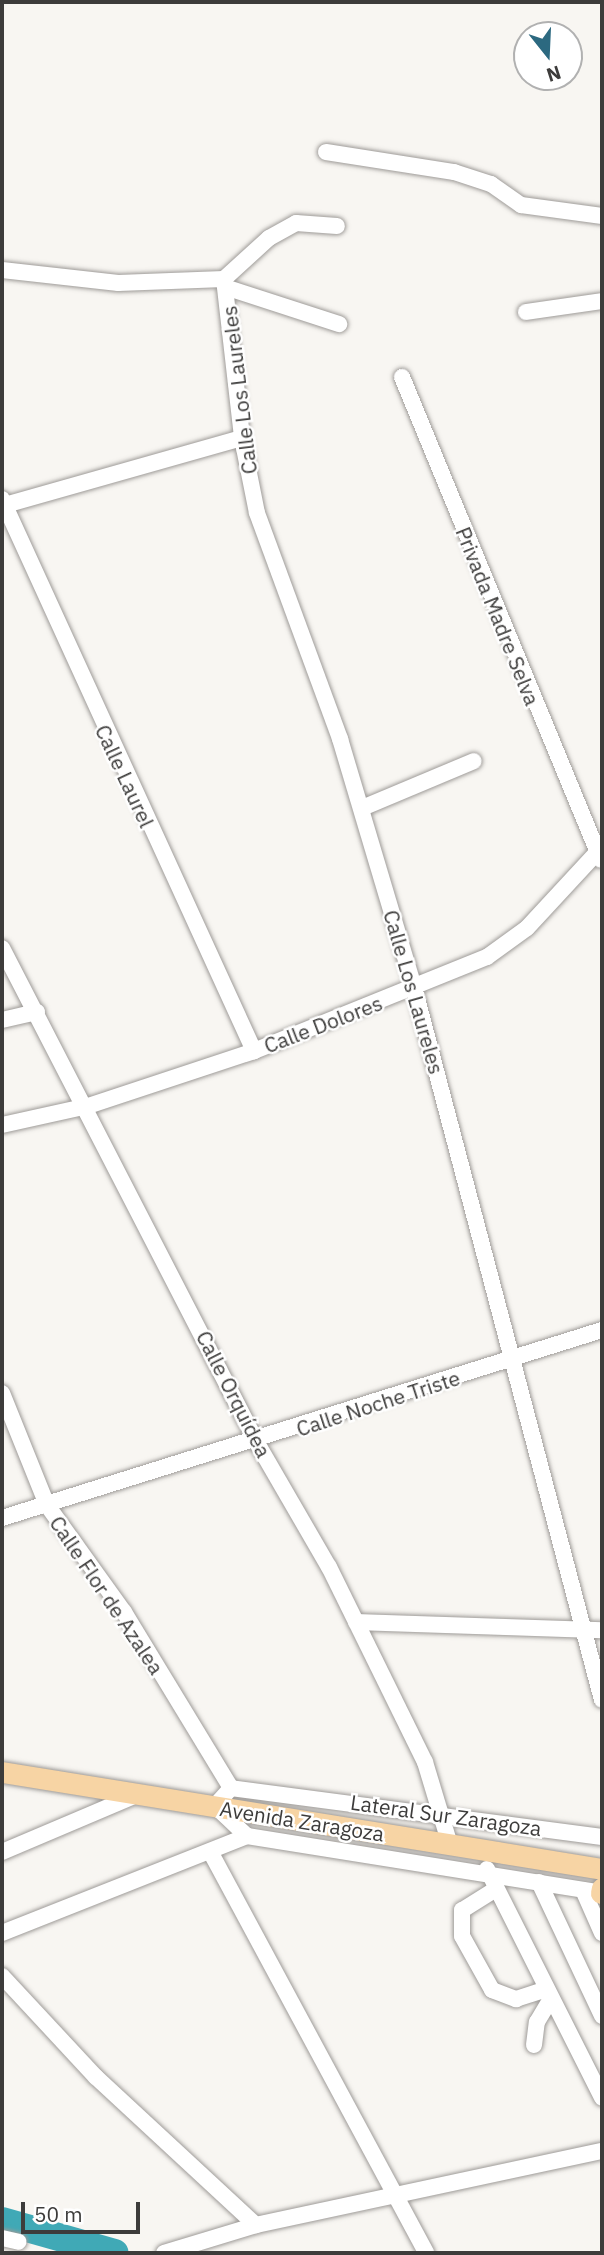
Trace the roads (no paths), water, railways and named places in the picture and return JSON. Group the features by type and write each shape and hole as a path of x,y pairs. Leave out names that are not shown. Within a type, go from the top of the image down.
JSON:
{"main road":[{"name":"Avenida Zaragoza","path":"2,1772 602,1869"}],"street":[{"path":"326,152 454,172 491,184 521,205 602,216"},
{"path":"226,283 269,238 296,223 337,226"},
{"path":"2,270 118,283 226,283 338,324"},
{"name":"Calle Los Laureles","path":"226,283 242,438 269,550 362,807 414,987 602,1700"},
{"path":"526,312 602,301"},
{"name":"Privada Madre Selva","path":"402,377 601,854"},
{"path":"3,502 242,438"},
{"name":"Calle Laurel","path":"3,502 254,1051"},
{"path":"362,807 474,761"},
{"name":"Calle Dolores","path":"2,1125 88,1106 254,1051 414,987 507,945 601,854"},
{"name":"Calle Orquídea","path":"2,948 88,1106 257,1443 356,1622 446,1816 450,1845"},
{"path":"2,1020 37,1012"},
{"name":"Calle Noche Triste","path":"2,1518 257,1443 602,1330"},
{"name":"Calle Flor de Azalea","path":"2,1393 47,1505 124,1612 231,1788"},
{"path":"356,1622 602,1630"},
{"path":"231,1788 215,1806 247,1836 492,1882 539,1882 597,1891 602,1933"},
{"name":"Lateral Sur Zaragoza","path":"231,1788 602,1837"},
{"path":"2,1852 136,1795"},
{"path":"3,1932 211,1853 247,1836"},
{"path":"481,1850 492,1882 547,1995 602,2098"},
{"path":"211,1853 393,2197 426,2253"},
{"path":"492,1882 463,1910 462,1936 492,1990 516,1999 547,1995"},
{"path":"539,1882 602,2016"},
{"path":"2,1976 96,2077 256,2225"},
{"path":"534,2045 537,2022 547,1995"},
{"path":"170,2251 256,2225 602,2151"},
{"path":"2,2238 19,2242"}],"waterway":[{"path":"2,2221 115,2253"}]}
